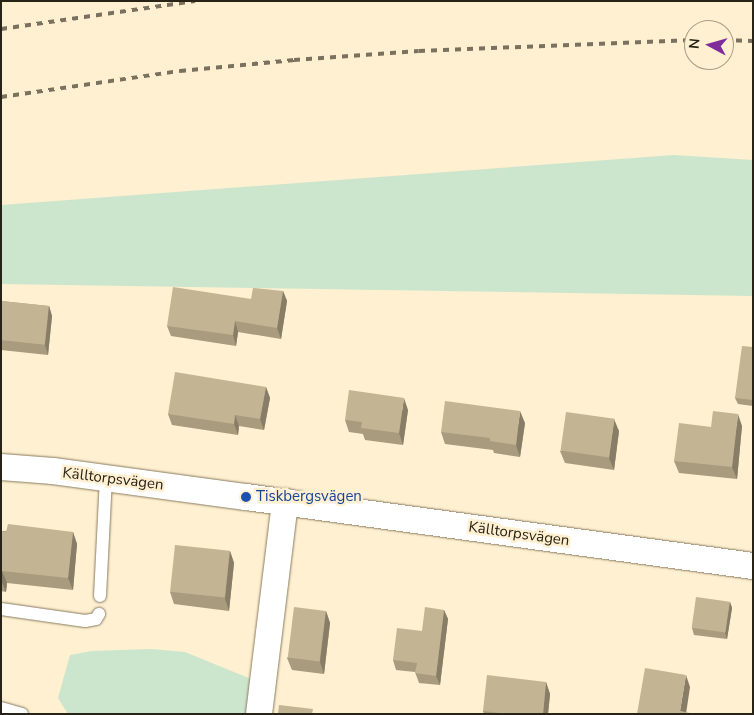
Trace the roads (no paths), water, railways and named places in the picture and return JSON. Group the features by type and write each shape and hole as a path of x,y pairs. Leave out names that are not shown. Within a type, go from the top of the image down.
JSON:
{"street":[{"name":"Källtorpsvägen","path":"1,467 106,478 753,566"},
{"path":"259,714 285,502"}],"lane":[{"path":"100,596 106,478"},
{"path":"1,609 85,621 96,619 99,614"},
{"path":"1,708 22,714"}],"railway":[{"path":"1,29 195,1"},
{"path":"1,97 180,71 294,60 419,51 684,40"},
{"path":"734,40 753,41"}],"place":[{"name":"Tiskbergsvägen","path":"246,497"}]}
